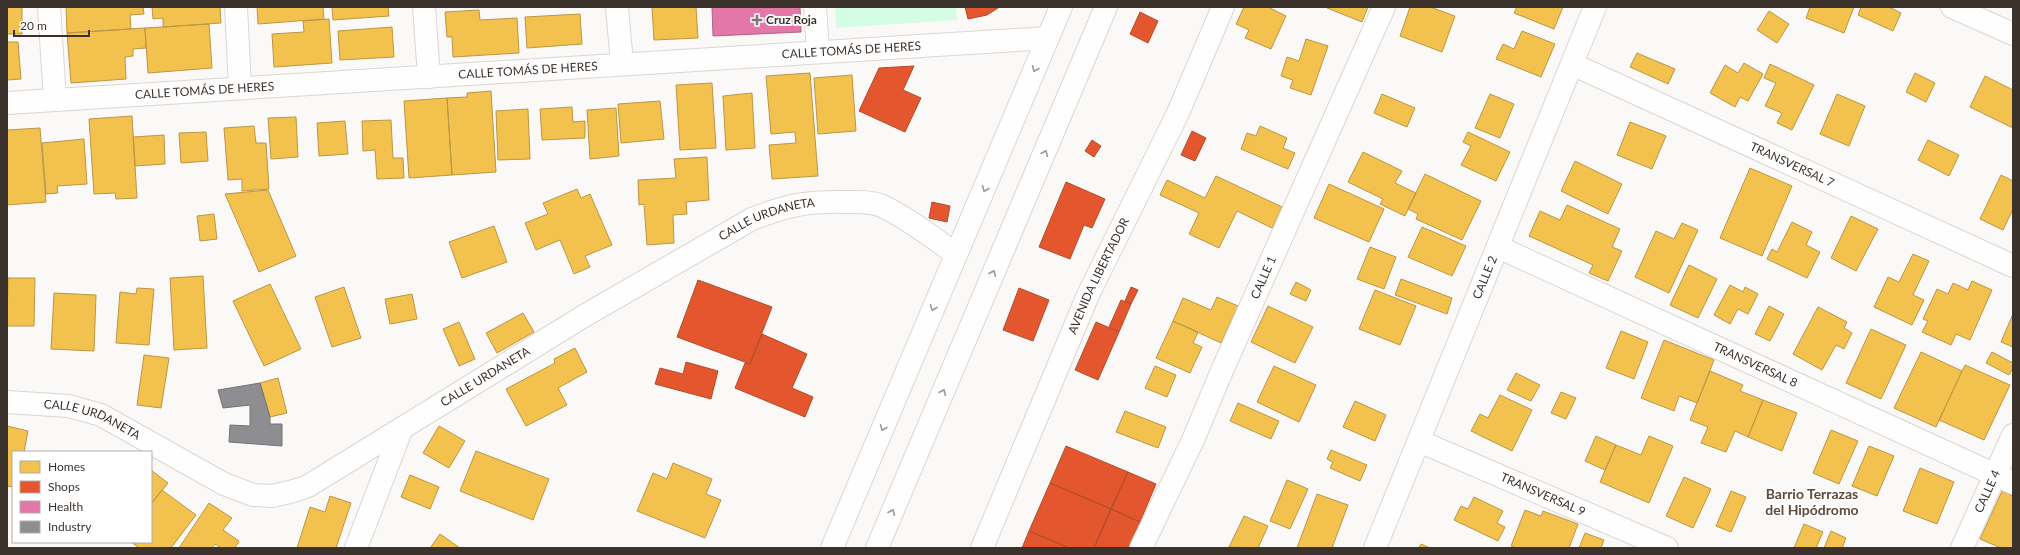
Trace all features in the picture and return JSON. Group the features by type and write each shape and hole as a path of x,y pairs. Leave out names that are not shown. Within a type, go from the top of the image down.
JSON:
{"street":[{"path":"49,7 55,100"},
{"path":"236,7 240,88"},
{"path":"424,7 429,77"},
{"path":"617,7 622,64"},
{"path":"815,7 818,51"},
{"path":"832,548 1061,7"},
{"path":"877,548 1106,7"},
{"name":"AVENIDA LIBERTADOR","path":"982,548 1088,294 1178,114 1224,7"},
{"name":"CALLE 1","path":"1141,548 1193,440 1221,372 1384,7"},
{"name":"CALLE 2","path":"1375,548 1420,441 1595,7"},
{"path":"1952,7 2013,34"},
{"name":"CALLE TOMÁS DE HERES","path":"7,103 818,51 1048,38"},
{"name":"TRANSVERSAL 7","path":"1572,64 2013,266"},
{"name":"CALLE URDANETA","path":"7,402 69,406 101,415 224,484 253,495 272,496 308,486 591,312 752,219 779,209 799,203 867,202 881,206 897,214 956,254"},
{"name":"TRANSVERSAL 8","path":"1498,247 2004,478"},
{"path":"356,548 402,428"},
{"name":"CALLE 4","path":"1962,548 2004,478 2013,435"},
{"name":"TRANSVERSAL 9","path":"1420,441 1667,548"}],"green space":[{"path":"835,7 956,7 957,20 836,28"}],"building: Homes":[{"path":"7,7 22,7 22,34 7,34"},
{"path":"66,7 143,7 144,14 130,15 131,29 67,33"},
{"path":"152,7 220,7 221,23 163,27 163,18 153,19"},
{"path":"257,7 323,7 324,19 258,24"},
{"path":"332,7 388,7 389,16 333,20"},
{"path":"652,7 696,7 698,38 654,40"},
{"path":"1244,7 1268,7 1286,16 1271,49 1245,38 1249,30 1236,24"},
{"path":"1327,7 1368,7 1362,22"},
{"path":"1410,7 1430,7 1455,16 1442,52 1400,36"},
{"path":"1517,7 1563,7 1554,29 1514,13"},
{"path":"1810,7 1854,7 1844,33 1806,18"},
{"path":"1861,7 1889,7 1901,13 1893,31 1858,15"},
{"path":"479,10 480,20 517,18 519,53 453,57 452,37 447,37 445,12"},
{"path":"1769,11 1789,24 1777,43 1757,30"},
{"path":"580,14 582,44 527,48 525,17"},
{"path":"329,19 332,63 274,67 272,34 304,32 303,21"},
{"path":"209,24 212,68 148,73 145,28"},
{"path":"392,27 394,57 340,60 338,31"},
{"path":"145,28 146,48 133,49 133,56 125,57 126,79 71,83 67,33"},
{"path":"1522,31 1555,44 1541,77 1496,59 1503,44 1514,49"},
{"path":"1306,39 1328,46 1311,95 1290,88 1293,80 1281,76 1287,57 1299,61"},
{"path":"7,42 18,42 21,79 7,80"},
{"path":"1637,53 1675,69 1668,84 1630,67"},
{"path":"1744,63 1763,74 1748,101 1740,97 1735,107 1710,93 1725,65 1738,73"},
{"path":"1770,64 1814,85 1792,130 1777,123 1782,113 1765,106 1776,83 1764,78"},
{"path":"810,73 818,176 772,179 769,145 796,143 795,132 771,134 766,76"},
{"path":"1915,73 1935,83 1926,102 1906,92"},
{"path":"852,75 856,131 818,134 814,78"},
{"path":"1985,76 2013,90 2013,128 1970,107"},
{"path":"712,83 716,148 680,150 676,85"},
{"path":"491,91 496,172 452,175 447,98 467,97 467,93"},
{"path":"752,93 755,148 726,150 723,96"},
{"path":"1382,94 1415,108 1407,127 1374,113"},
{"path":"1490,94 1514,104 1500,138 1475,128"},
{"path":"1837,94 1865,106 1849,146 1820,134"},
{"path":"447,98 452,175 409,178 404,101"},
{"path":"660,101 664,139 621,143 618,104"},
{"path":"572,107 573,122 585,121 585,138 542,140 540,109"},
{"path":"616,108 619,156 590,159 587,110"},
{"path":"528,109 530,159 498,160 496,111"},
{"path":"132,116 137,198 116,199 115,193 94,194 89,119"},
{"path":"296,117 298,157 271,159 268,118"},
{"path":"391,120 393,158 403,158 404,178 377,179 375,150 363,151 362,121"},
{"path":"345,121 348,154 319,156 317,123"},
{"path":"1630,122 1666,136 1652,169 1617,155"},
{"path":"254,126 256,143 266,143 269,189 242,191 242,179 228,180 224,128"},
{"path":"1260,126 1287,138 1283,148 1295,153 1288,169 1241,149 1247,133 1256,136"},
{"path":"40,128 46,202 7,205 7,130"},
{"path":"206,132 208,161 181,163 179,133"},
{"path":"1468,132 1510,152 1496,181 1461,165 1471,146 1463,142"},
{"path":"164,135 165,164 135,166 133,137"},
{"path":"84,139 87,184 57,186 58,193 46,194 42,143"},
{"path":"1928,140 1959,155 1949,176 1918,160"},
{"path":"1363,152 1402,171 1395,183 1416,193 1405,216 1380,204 1383,199 1348,182"},
{"path":"707,157 709,200 686,202 687,214 673,215 674,243 647,245 644,204 639,205 638,180 676,178 674,159"},
{"path":"1575,161 1622,184 1608,214 1561,191"},
{"path":"1750,168 1792,186 1762,256 1720,238"},
{"path":"1425,174 1481,201 1462,240 1416,219 1418,214 1408,209"},
{"path":"2001,175 2013,181 2013,209 2003,230 1980,219"},
{"path":"1216,176 1282,207 1272,228 1237,211 1219,248 1189,234 1199,213 1160,195 1167,180 1205,198"},
{"path":"1329,184 1384,209 1369,242 1314,218"},
{"path":"577,189 581,198 590,194 612,245 585,256 590,267 574,274 560,240 536,250 525,223 548,214 543,203"},
{"path":"268,190 296,256 259,272 225,194"},
{"path":"1567,205 1620,229 1612,247 1622,251 1608,281 1589,273 1593,265 1529,236 1540,211 1560,220"},
{"path":"214,214 217,239 200,241 197,216"},
{"path":"1851,216 1878,229 1856,271 1831,258"},
{"path":"1792,222 1812,232 1806,245 1820,252 1807,278 1767,259 1772,249 1777,252"},
{"path":"1682,223 1698,230 1669,293 1635,277 1656,231 1674,239"},
{"path":"494,226 507,262 462,278 449,242"},
{"path":"1422,227 1466,246 1452,276 1408,257"},
{"path":"1370,247 1396,257 1384,289 1357,279"},
{"path":"1913,254 1929,261 1913,295 1924,300 1912,325 1874,307 1888,277 1899,282"},
{"path":"1689,265 1717,279 1698,318 1670,305"},
{"path":"203,276 207,348 174,350 170,278"},
{"path":"8,278 35,278 34,326 7,326"},
{"path":"1401,279 1452,298 1447,314 1395,295"},
{"path":"1972,281 1992,290 1970,340 1956,334 1951,345 1922,332 1928,321 1923,319 1937,289 1948,294 1953,283 1968,290"},
{"path":"1296,282 1311,290 1306,301 1290,294"},
{"path":"270,284 301,349 264,366 233,301"},
{"path":"1730,285 1743,292 1745,287 1758,294 1748,314 1738,309 1730,324 1714,315"},
{"path":"344,287 361,338 332,347 315,297"},
{"path":"137,288 154,289 149,345 116,343 120,292 136,294"},
{"path":"1375,290 1416,306 1400,345 1359,329"},
{"path":"54,293 96,295 94,351 51,349"},
{"path":"412,294 417,319 390,324 385,299"},
{"path":"1217,297 1238,306 1221,343 1173,321 1183,298 1211,310"},
{"path":"1268,306 1313,327 1295,363 1251,342"},
{"path":"1769,306 1784,314 1770,341 1755,334"},
{"path":"1818,307 1847,322 1844,328 1852,333 1844,349 1836,345 1822,370 1793,354"},
{"path":"523,313 534,332 497,353 486,333"},
{"path":"2013,314 2013,347 2001,342"},
{"path":"1173,321 1198,332 1193,343 1202,347 1190,373 1156,358"},
{"path":"459,322 475,359 459,366 443,329"},
{"path":"1871,329 1906,345 1881,399 1846,383"},
{"path":"1621,331 1648,342 1634,379 1606,368"},
{"path":"1664,340 1714,360 1697,403 1679,396 1674,411 1641,398"},
{"path":"575,348 587,372 558,388 567,405 526,426 506,389 555,363 554,359"},
{"path":"1921,352 1962,371 1936,427 1894,408"},
{"path":"1992,352 2013,363 2013,368 2009,375 1986,363"},
{"path":"144,355 169,358 161,408 137,405"},
{"path":"1965,365 2010,385 1984,440 1939,420"},
{"path":"1155,366 1176,375 1167,397 1145,388"},
{"path":"1274,366 1316,385 1299,422 1257,402"},
{"path":"1710,371 1743,385 1740,391 1763,400 1748,437 1735,431 1726,452 1701,443 1708,427 1690,420"},
{"path":"1516,373 1540,385 1531,401 1507,390"},
{"path":"278,378 287,413 270,417 260,383"},
{"path":"1561,392 1576,398 1566,419 1551,413"},
{"path":"1500,395 1532,410 1512,451 1471,431 1480,414 1488,418"},
{"path":"1763,400 1797,413 1782,451 1748,437"},
{"path":"1355,401 1386,415 1375,441 1343,427"},
{"path":"1238,403 1279,421 1271,439 1230,421"},
{"path":"1125,411 1166,427 1158,448 1116,432"},
{"path":"7,426 28,431 24,451 12,451 12,487 7,486"},
{"path":"439,426 465,441 449,468 423,453"},
{"path":"1831,430 1858,441 1839,484 1813,473"},
{"path":"1596,436 1616,445 1605,470 1585,461"},
{"path":"1649,436 1673,446 1649,503 1600,482 1616,445 1641,455"},
{"path":"1869,446 1894,456 1877,496 1852,486"},
{"path":"1331,450 1367,465 1360,481 1330,468 1333,462 1327,459"},
{"path":"476,451 549,479 533,520 460,491"},
{"path":"673,463 712,479 706,494 721,500 705,538 637,511 653,473 667,479"},
{"path":"1920,468 1954,482 1937,524 1903,511"},
{"path":"152,471 168,483 152,503"},
{"path":"410,475 439,487 430,509 401,497"},
{"path":"1684,477 1711,489 1693,528 1666,516"},
{"path":"1287,480 1308,489 1290,529 1270,521"},
{"path":"162,490 196,515 171,548 139,548 132,543 152,543 152,503"},
{"path":"1731,491 1746,497 1731,532 1716,526"},
{"path":"2002,491 2013,496 2013,548 2001,548 1980,539"},
{"path":"1317,494 1348,505 1332,548 1297,548"},
{"path":"330,496 351,503 336,548 297,548 310,507 325,512"},
{"path":"1474,497 1503,511 1497,523 1505,527 1498,541 1454,520 1461,506 1468,509"},
{"path":"209,503 232,518 223,530 239,541 235,548 221,548 215,544 212,548 179,548"},
{"path":"1525,510 1541,516 1543,511 1578,524 1569,548 1516,548 1511,546"},
{"path":"1244,516 1268,526 1258,548 1229,547"},
{"path":"1804,524 1823,532 1816,548 1794,548"},
{"path":"1831,531 1846,538 1842,548 1824,548"},
{"path":"1585,533 1604,540 1601,548 1579,548"},
{"path":"440,534 460,548 430,548"},
{"path":"1421,544 1430,548 1419,548"}],"building: Shops":[{"path":"965,7 998,8 987,15 968,19"},
{"path":"1140,12 1158,21 1148,43 1130,34"},
{"path":"914,66 903,90 921,98 905,132 859,111 879,68"},
{"path":"1192,131 1206,138 1195,161 1181,155"},
{"path":"1092,140 1101,146 1094,157 1085,151"},
{"path":"1066,182 1105,199 1092,228 1084,225 1070,259 1039,247"},
{"path":"932,202 950,206 947,222 929,218"},
{"path":"698,280 772,307 750,364 677,337"},
{"path":"1131,287 1138,290 1131,304 1125,301"},
{"path":"1019,288 1049,300 1033,341 1003,330"},
{"path":"1121,300 1131,304 1119,332 1109,327"},
{"path":"1096,322 1119,332 1098,380 1075,370"},
{"path":"762,334 807,354 792,388 813,397 805,417 735,388 745,363 750,364"},
{"path":"686,362 718,371 711,399 655,384 660,368 683,374"},
{"path":"1066,446 1128,472 1111,509 1050,483"},
{"path":"1128,472 1156,484 1140,522 1111,509"},
{"path":"1050,483 1111,509 1094,548 1069,548 1029,531"},
{"path":"1111,509 1140,522 1128,548 1094,548"},
{"path":"1029,531 1069,548 1022,548"}],"building: Health":[{"name":"Cruz Roja","path":"712,7 800,7 801,32 713,36"}],"building: Industry":[{"path":"260,383 270,417 270,424 282,424 282,446 229,442 230,425 250,426 250,405 223,408 218,390"}],"place":[{"name":"Cruz Roja","path":"757,20"}],"district":[{"name":"Barrio Terrazas del Hipódromo","path":"1812,502"}]}
